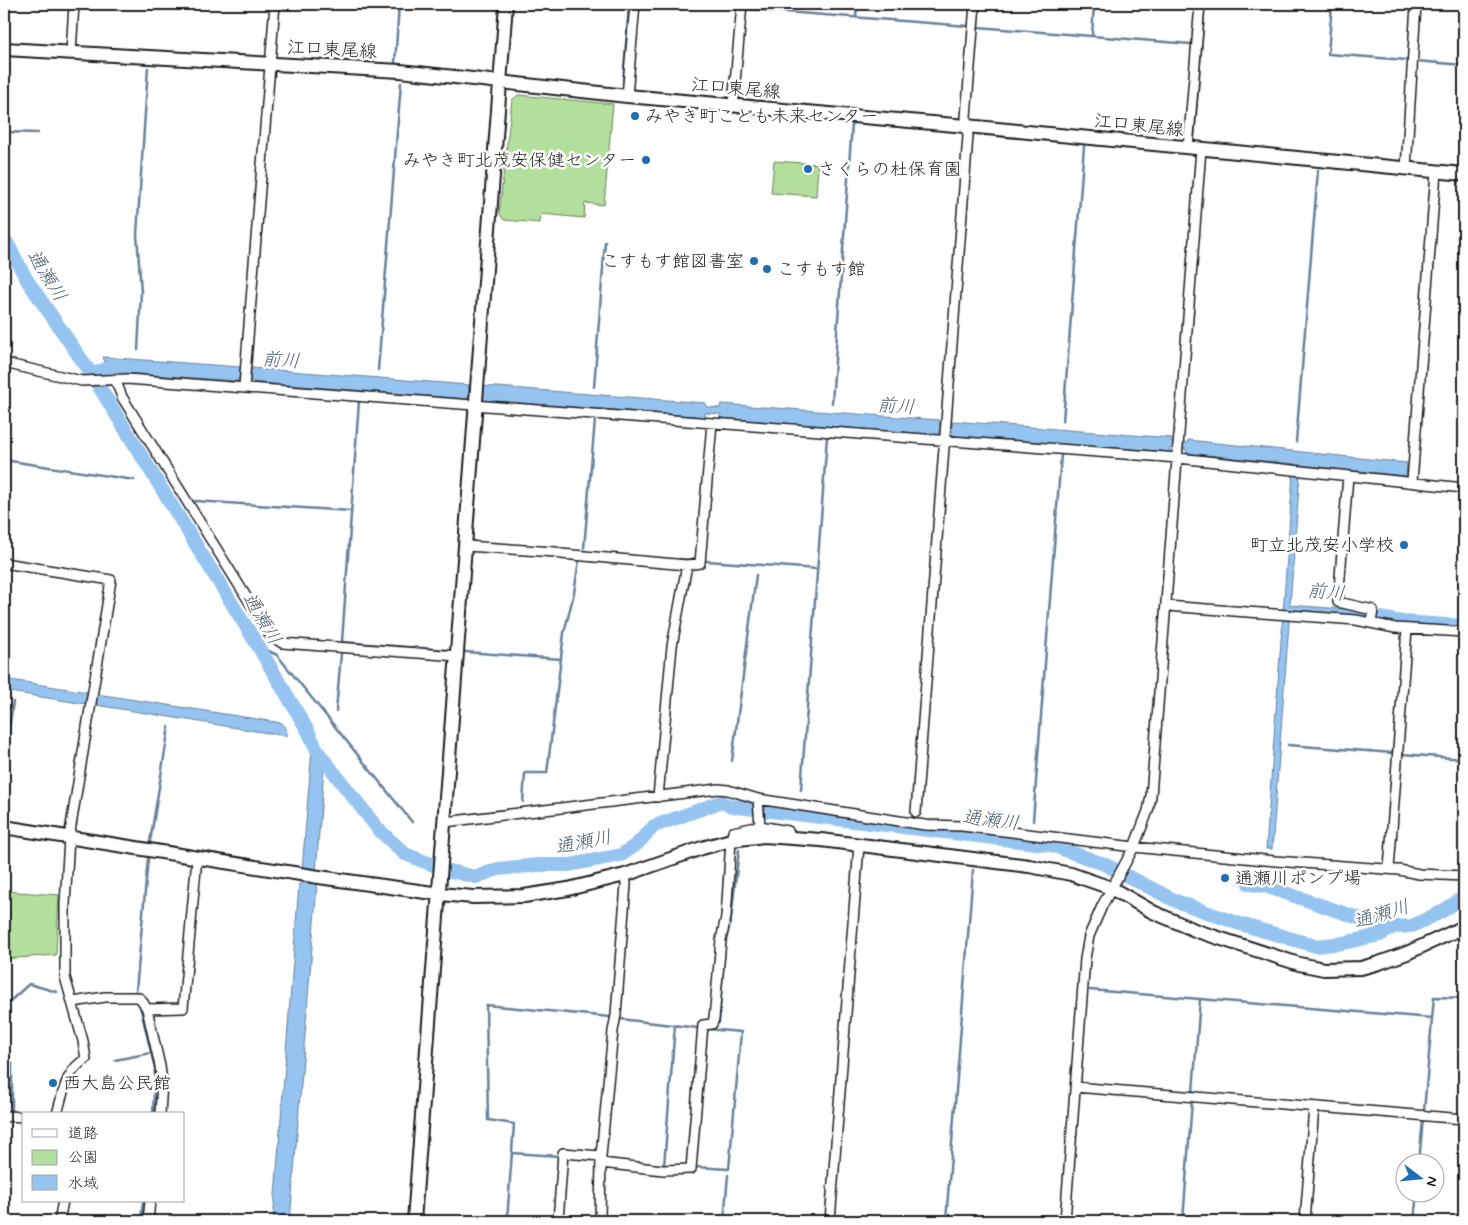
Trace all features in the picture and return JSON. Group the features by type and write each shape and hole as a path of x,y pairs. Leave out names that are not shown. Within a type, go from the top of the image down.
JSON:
{"street":[{"path":"71,53 74,4"},
{"path":"244,383 275,4"},
{"path":"414,1221 442,875 475,405 506,4"},
{"path":"627,96 635,4"},
{"path":"733,105 742,4"},
{"path":"916,812 968,136 966,126 975,4"},
{"path":"1188,148 1200,4"},
{"path":"1406,169 1416,4"},
{"name":"江口東尾線","path":"4,49 400,71 627,96 966,126 1464,174"},
{"path":"1064,1221 1085,959 1088,944 1095,921 1134,847 1148,811 1151,796 1202,149"},
{"path":"1412,482 1436,172"},
{"path":"4,363 82,381 113,379 244,383 475,405 712,423 946,432 1178,450 1348,476 1464,488"},
{"path":"113,379 122,398 270,635 282,643 458,656"},
{"path":"466,546 687,564 700,562 712,423"},
{"path":"1348,476 1338,602 1374,610 1372,619"},
{"path":"4,563 111,580 69,838 65,904 65,977 83,1041 86,1059 77,1064 72,1070 65,1085 58,1112"},
{"path":"658,797 672,646 687,564"},
{"path":"1166,606 1372,619 1407,629 1464,632"},
{"path":"1389,869 1407,629"},
{"path":"445,822 718,789 728,790 758,800 926,825 962,826 1134,847 1275,861 1389,869 1419,874 1464,876"},
{"path":"758,800 760,825"},
{"path":"558,1221 563,1153 663,1170 690,1169 703,1025 712,1024 714,1019 721,940 726,917 733,832 760,825 788,831 791,837"},
{"path":"4,827 296,874 473,897 524,896 568,888 625,875 702,848 732,840 764,836 791,837 1071,874 1113,885 1153,912 1197,931 1299,964 1324,969 1360,968 1379,963 1407,953 1464,927"},
{"path":"830,1221 859,845"},
{"path":"147,1009 183,1008 197,858"},
{"path":"600,1221 601,1160 616,1015 626,884 625,875"},
{"path":"73,1002 105,997 138,997 141,999 147,1009 162,1082 160,1112"},
{"path":"1075,1087 1464,1119"},
{"path":"1305,1221 1314,1107"},
{"path":"4,1118 8,1116 22,1117"},
{"path":"59,1221 63,1202"},
{"path":"148,1221 150,1202"}],"green space":[{"path":"518,95 613,104 604,205 585,203 584,218 541,214 540,223 504,220 499,213 512,100"},
{"path":"774,161 818,164 816,196 771,193"},
{"path":"4,891 59,895 56,955 4,959"}],"water":[{"path":"103,357 240,367 240,371 251,372 252,368 469,385 468,399 251,382 251,378 239,377 238,381 111,372"},
{"path":"484,386 706,403 706,407 720,408 721,404 939,420 939,425 952,426 953,421 1171,438 1171,442 1187,443 1188,440 1407,463 1406,476 1300,465 1299,467 1295,466 1295,464 1186,453 1186,449 1170,448 1170,452 952,436 952,431 939,430 938,435 720,418 720,414 705,413 705,417 483,400"},
{"path":"1293,474 1300,474 1290,605 1342,609 1367,614 1366,617 1290,610 1272,849 1266,849"},
{"path":"4,679 87,692 85,704 4,691"},
{"path":"97,694 282,723 287,732 286,736 96,705"},
{"path":"312,749 324,768 315,885 317,885 290,1221 273,1221 299,884 301,884"}],"waterway":[{"path":"395,63 399,4"},
{"path":"623,84 629,4"},
{"path":"687,4 736,8"},
{"path":"856,17 857,4"},
{"path":"1092,36 1094,4"},
{"path":"1332,4 1328,54 1407,60"},
{"path":"747,9 968,26"},
{"path":"1194,139 1204,14"},
{"path":"978,27 1191,44"},
{"path":"1416,61 1464,65"},
{"path":"138,350 141,292 137,234 148,68"},
{"path":"378,370 401,83"},
{"path":"832,403 852,124"},
{"path":"4,132 38,133"},
{"path":"1063,421 1084,146"},
{"path":"1296,442 1318,170"},
{"name":"通瀬川","path":"4,237 27,280 92,375 258,646 308,731 318,752 378,829 405,854 446,870 476,877 498,869 538,865 569,865 621,855 636,845 654,826 721,802 731,806 754,809 1051,845 1104,864 1176,901 1237,923 1316,946 1343,943 1380,935 1393,927 1412,926 1441,912 1464,897"},
{"path":"594,387 605,242"},
{"name":"前川","path":"92,375 114,365 124,366"},
{"path":"359,401 342,642 447,650"},
{"path":"584,548 595,420"},
{"path":"801,790 827,437"},
{"path":"1033,821 1061,455"},
{"path":"4,460 134,480"},
{"path":"195,501 351,511"},
{"path":"679,559 694,560"},
{"path":"523,802 525,773 547,773 564,633 574,593 579,560"},
{"path":"707,561 817,569"},
{"path":"732,761 756,575"},
{"name":"前川","path":"1349,612 1402,622 1464,626"},
{"path":"258,646 277,655 412,822"},
{"path":"466,652 561,659"},
{"path":"336,711 341,654"},
{"path":"4,763 13,702"},
{"path":"150,842 169,727"},
{"path":"1288,745 1393,753"},
{"name":"通瀬川","path":"317,761 318,752"},
{"path":"1402,754 1464,759"},
{"path":"719,1023 725,944 731,919 739,850"},
{"path":"136,991 148,858"},
{"path":"946,1221 973,870"},
{"path":"1249,884 1265,886 1373,923 1393,927"},
{"path":"4,1004 9,1002 29,984 57,992"},
{"path":"1090,990 1200,999"},
{"path":"1424,1111 1434,997 1464,998"},
{"path":"1193,1092 1200,999 1432,1018"},
{"path":"139,1002 155,1069 153,1112"},
{"path":"507,1221 514,1124 488,1120 486,1005 610,1017"},
{"path":"620,1019 698,1028"},
{"path":"664,1166 675,1025"},
{"path":"694,1167 729,1169 741,1032 707,1029"},
{"path":"115,1060 151,1053"},
{"path":"4,1063 12,1063 12,1111"},
{"path":"1183,1221 1192,1101"},
{"path":"1420,1152 1423,1119"},
{"path":"512,1153 559,1156"},
{"path":"651,1164 663,1166"},
{"path":"724,1221 728,1175"},
{"path":"141,1221 143,1202"},
{"path":"1414,1221 1416,1202"}],"place":[{"name":"みやき町こども未来センター","path":"635,116"},
{"name":"みやき町北茂安保健センター","path":"646,160"},
{"name":"さくらの杜保育園","path":"808,169"},
{"name":"こすもす館図書室","path":"754,261"},
{"name":"こすもす館","path":"767,269"},
{"name":"町立北茂安小学校","path":"1404,545"},
{"name":"通瀬川ポンプ場","path":"1225,878"},
{"name":"西大島公民館","path":"53,1083"}]}
